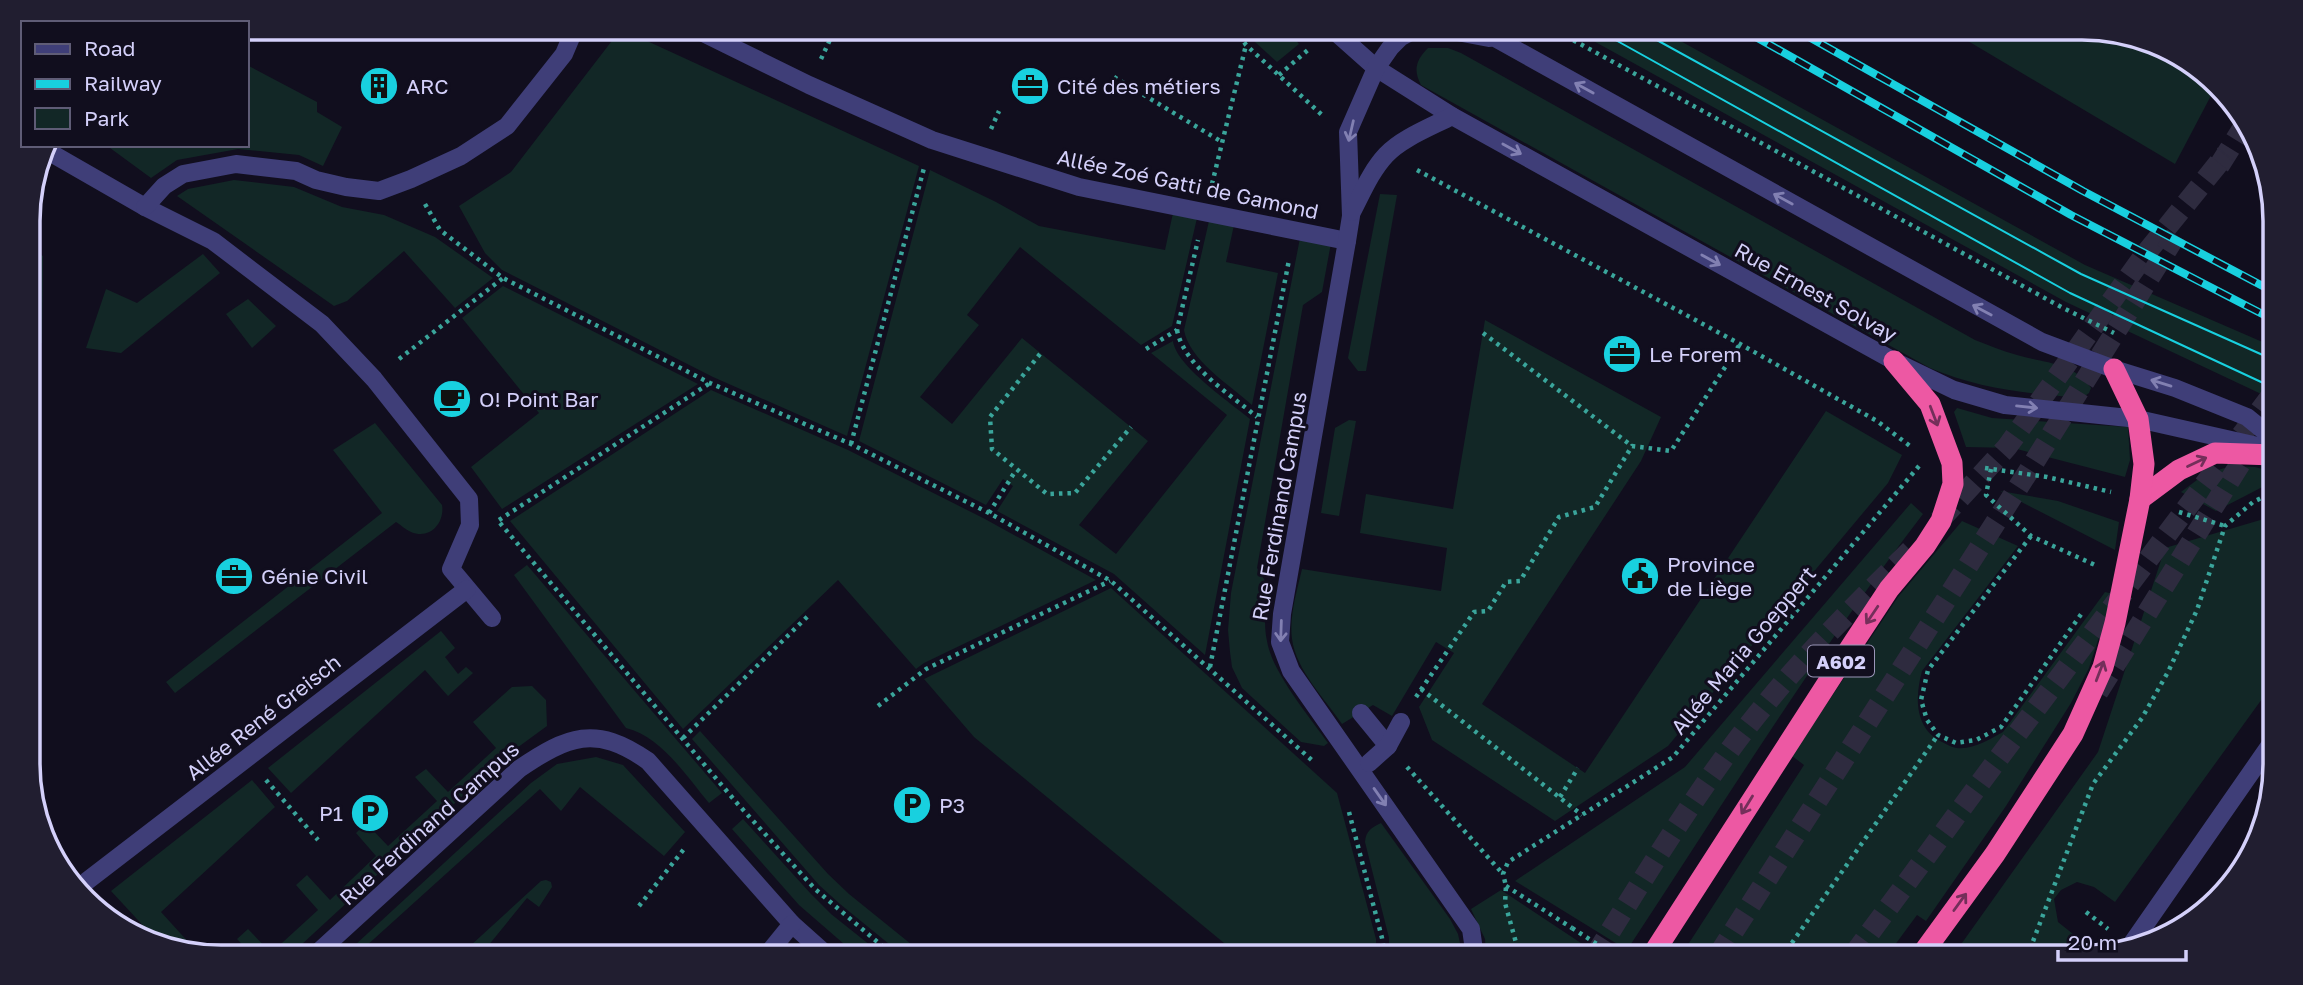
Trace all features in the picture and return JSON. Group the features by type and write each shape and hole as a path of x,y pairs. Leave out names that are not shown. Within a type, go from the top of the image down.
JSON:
{"highway":[{"name":"A602","path":"1659,944 1889,589 1925,546 1941,521 1953,484 1952,463 1930,404 1894,361"},
{"path":"1929,944 1995,854 2073,734 2103,667 2115,623 2140,499 2144,464 2138,419 2113,369"},
{"path":"2140,499 2179,470 2215,453 2263,452"}],"street":[{"path":"145,207 164,186 183,174 236,164 296,171 336,185 379,191 411,179 461,156 507,126 564,54 570,40"},
{"name":"Allée Zoé Gatti de Gamond","path":"717,40 809,85 932,140 981,156 1079,187 1347,241"},
{"name":"Rue Ernest Solvay","path":"1344,40 1376,68 1452,116 1894,361 1954,390 2005,405 2138,419 2195,430 2263,449"},
{"path":"1351,216 1348,132 1376,68 1398,40"},
{"path":"1498,40 2042,342 2113,369 2175,388 2247,417 2263,430"},
{"path":"1351,216 1364,188 1386,155 1415,135 1452,116"},
{"path":"53,154 145,207 213,241 321,324 373,379 469,499 470,525 451,569 492,618"},
{"name":"Rue Ferdinand Campus","path":"1351,216 1282,614 1280,642 1291,671 1462,914 1471,929 1473,944"},
{"name":"Allée René Greisch","path":"88,881 467,589"},
{"path":"1361,713 1388,746"},
{"path":"1369,763 1388,746 1401,722"},
{"name":"Rue Ferdinand Campus","path":"326,945 519,769 552,746 573,739 613,742 648,761 792,924 815,945"},
{"path":"2137,936 2263,755"},
{"path":"775,945 792,924"}],"path":[{"path":"1243,40 1318,112 1348,132"},
{"path":"1279,75 1319,40"},
{"path":"1573,40 2063,308 2122,337"},
{"path":"1246,45 1177,330 1180,344 1189,359 1257,417"},
{"path":"1114,77 1222,142"},
{"path":"851,444 932,140"},
{"path":"1386,155 1740,344 1877,421 1908,443 1923,460 2047,477 2140,499 2225,526"},
{"path":"411,179 440,230 503,278 710,383 851,444 989,513 1111,581 1321,769"},
{"path":"1210,668 1294,230"},
{"path":"373,379 503,278"},
{"path":"1146,349 1177,330"},
{"path":"1483,333 1632,446 1671,451 1740,344"},
{"path":"1040,354 990,417 992,449 1016,470 1047,494 1075,493 1131,428"},
{"path":"499,520 710,383"},
{"path":"1583,815 1421,689 1474,612 1488,611 1506,582 1520,581 1559,517 1595,507 1632,446"},
{"name":"Allée Maria Goeppert","path":"1503,874 1508,862 1673,757 1923,460"},
{"path":"1991,469 1986,495 2031,536 2123,576"},
{"path":"989,513 1016,470"},
{"path":"2032,944 2093,784 2142,718 2168,672 2197,610 2225,526 2253,502 2263,497"},
{"path":"469,499 499,520 815,889 880,945"},
{"path":"2031,536 1928,670 1921,700 1927,720 1938,735 1956,743 1976,740 2001,727 2087,606"},
{"path":"878,706 926,669 1111,581"},
{"path":"683,738 808,616"},
{"path":"1791,944 1938,735"},
{"path":"1388,746 1503,874 1506,886 1505,903 1516,944"},
{"path":"247,759 318,840"},
{"path":"1560,797 1578,768"},
{"path":"1348,810 1383,944"},
{"path":"1506,886 1597,944"}],"green space":[{"path":"613,40 645,40 919,166 847,436 713,377 502,270 485,253 459,206 511,172"},
{"path":"1254,40 1296,40 1299,44 1277,62"},
{"path":"1592,40 1679,40 2085,265 2263,342 2263,395 2066,302"},
{"path":"1966,40 2094,41 2140,50 2172,64 2211,95 2175,164"},
{"path":"1428,48 1448,48 1461,53 1975,340 2067,368 2084,379 2091,388 2089,393 2082,398 2043,395 1967,381 1930,368 1421,85 1417,65"},
{"path":"248,66 317,102 317,112 342,127 323,166 299,155 238,149 177,160 151,178 109,147 248,147"},
{"path":"930,170 1039,226 1165,250 1173,213 1197,218 1172,326 1141,345 1020,247 967,315 979,325 920,397 952,424 1022,338 1148,441 1079,525 1116,554 1227,415 1151,353 1173,341 1176,351 1193,372 1250,419 1205,655 1114,574 997,511 1013,486 1003,479 986,505 859,441"},
{"path":"234,180 294,187 342,207 384,215 435,237 493,278 455,308 404,251 347,301 334,306 177,196 188,189"},
{"path":"1380,194 1397,195 1366,371 1358,371 1348,358"},
{"path":"1209,221 1234,225 1226,262 1278,273 1252,405 1202,362 1187,341 1184,330"},
{"path":"1300,238 1331,243 1322,292 1303,305 1257,568 1269,587 1265,628 1270,653 1292,694 1328,743 1324,746 1301,742 1242,688 1232,667 1228,630 1231,593"},
{"path":"203,254 220,273 121,353 86,348 106,289 137,303"},
{"path":"41,255 43,256 41,343"},
{"path":"503,286 698,384 502,509 471,467 539,413 462,318"},
{"path":"248,299 276,326 252,348 226,314"},
{"path":"1485,320 1661,417 1641,461 1482,704 1585,773 1826,411 1902,455 1888,483 1668,746 1555,821 1432,740 1419,707 1454,653 1436,642 1392,716 1373,705 1342,724 1305,673 1292,639 1293,613 1302,569 1441,591 1447,548 1360,533 1366,494 1453,509"},
{"path":"711,390 848,450 985,519 1096,580 916,669 838,580 683,729 510,521"},
{"path":"1957,408 1992,418 2128,427 2130,460 2125,477 2013,448 1966,447 1954,412"},
{"path":"1349,420 1356,421 1339,516 1321,513 1335,428"},
{"path":"375,423 442,505 439,524 430,532 418,534 396,522 175,693 166,682 382,513 333,450"},
{"path":"2231,466 2255,467 2263,469 2263,487 2216,511 2181,492 2205,474"},
{"path":"2000,491 2058,501 2119,522 2115,550"},
{"path":"1911,503 1923,514 1808,675 1631,944 1618,944 1515,881 1685,767"},
{"path":"2263,519 2263,698 2115,902 2094,887 2077,882 2061,890 2054,899 2058,922 2086,944 1961,944 2098,752 2165,548"},
{"path":"1962,521 2018,546 1922,671 1918,701 1926,729 1947,745 1963,748 2003,732 2105,592 2113,594 2089,668 2071,703 2006,806 1926,921 1917,915 1896,944 1688,944 1804,765 1792,756 1898,597"},
{"path":"527,565 722,793 709,803 662,748 639,732 626,728 514,575"},
{"path":"1111,588 1337,793 1376,944 1226,944 974,737 924,679"},
{"path":"441,631 455,648 445,657 458,674 466,667 473,673 448,696 425,670 291,793 268,768"},
{"path":"532,686 546,700 547,726 506,756 301,945 280,945 318,910 296,885 307,875 330,900 376,856 356,833 366,823 388,846 437,801 415,777 426,769 448,792 496,748 473,722 512,687"},
{"path":"700,731 828,874 912,945 890,945 819,885 692,739"},
{"path":"596,757 623,765 685,832 664,856 580,787 561,811 540,789 367,945 355,945 531,783 557,764"},
{"path":"252,780 275,807 161,912 188,941 145,928 111,891"},
{"path":"743,819 831,914 869,945 845,945 799,905 732,829"},
{"path":"1381,823 1450,919 1460,944 1389,944 1365,842 1374,827"},
{"path":"541,881 551,882 552,887 539,907 527,898 489,945 471,945"},
{"path":"1501,890 1583,944 1485,944 1471,909"},
{"path":"248,929 263,945 243,945 237,939"}],"tunnel":[{"path":"2219,166 2240,133"},
{"path":"1939,521 2007,447 2143,257 2226,154"},
{"path":"1725,944 2028,472 2176,235"},
{"path":"1861,944 2263,407"},
{"path":"2098,692 2255,440"},
{"path":"1602,944 1675,829 1741,736 1818,644 1914,547"}],"tram line":[{"path":"1616,40 2070,293 2263,383"},
{"path":"1657,40 2081,274 2263,355"}],"railway":[{"path":"1761,40 2071,215 2263,314"},
{"path":"1814,40 2083,191 2263,286"}],"place":[{"name":"ARC","path":"379,86"},
{"name":"Cité des métiers","path":"1030,86"},
{"name":"Le Forem","path":"1622,354"},
{"name":"O! Point Bar","path":"452,399"},
{"name":"Génie Civil","path":"234,576"},
{"name":"Province de Liège","path":"1640,576"},
{"name":"P3","path":"912,805"},
{"name":"P1","path":"370,813"}]}
